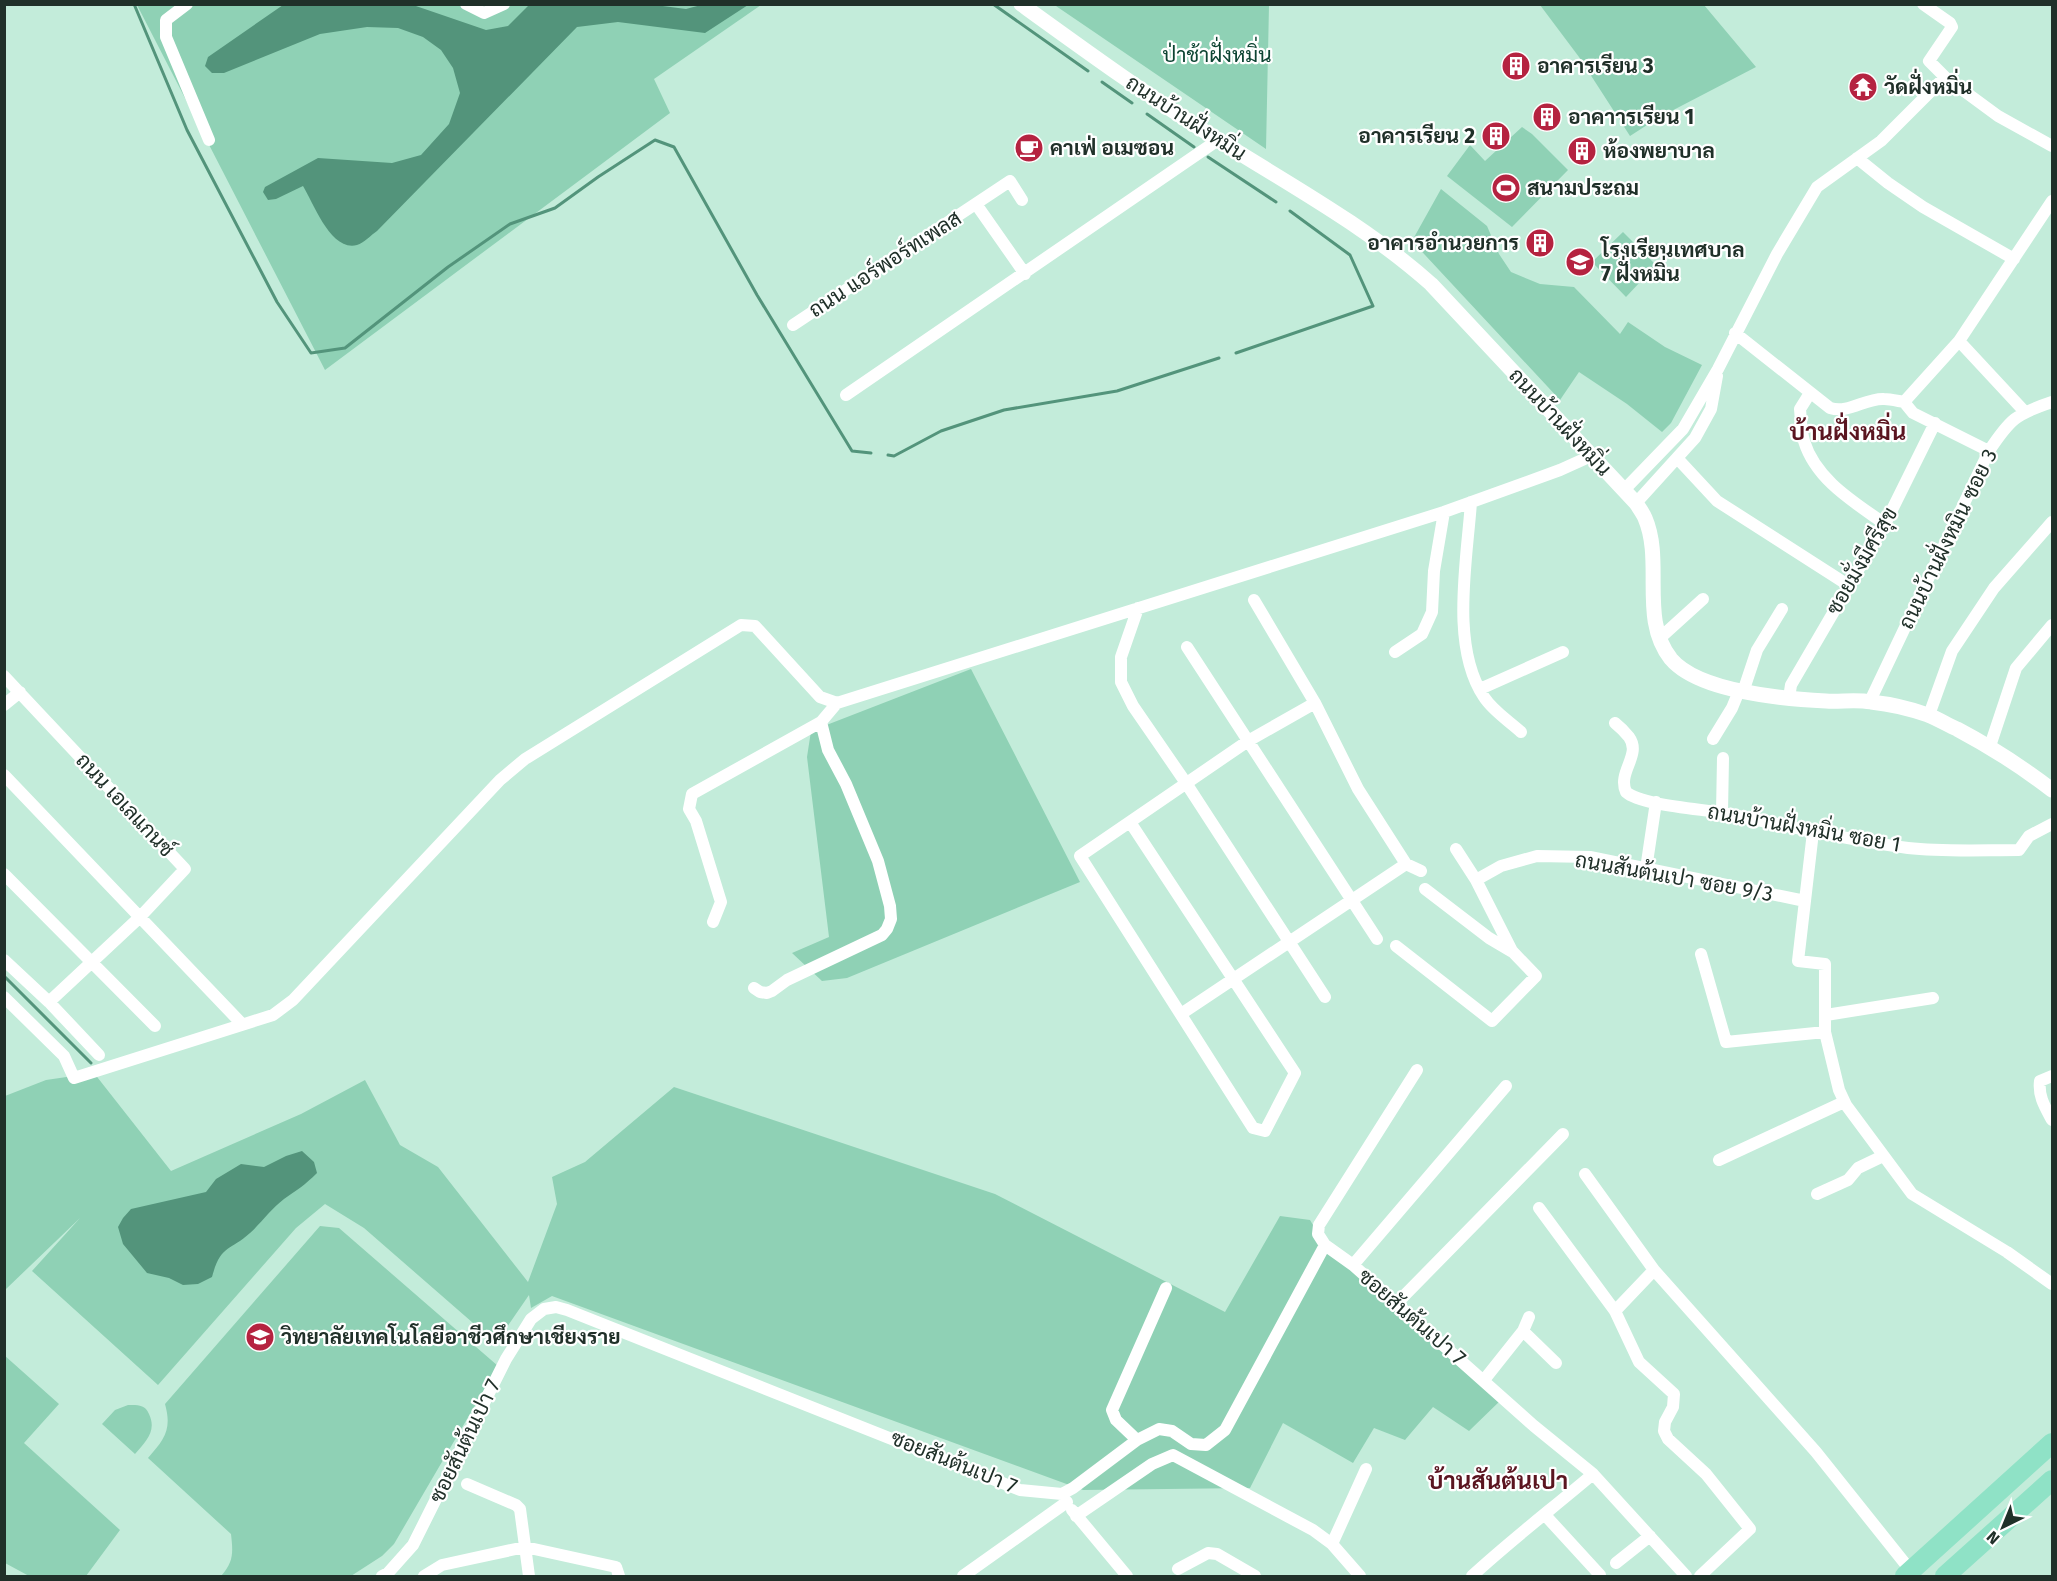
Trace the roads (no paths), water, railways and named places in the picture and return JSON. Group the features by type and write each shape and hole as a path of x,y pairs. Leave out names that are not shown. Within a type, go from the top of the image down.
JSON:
{"main road":[{"path":"1908,1574 2052,1443"},
{"path":"1945,1576 2052,1480"}],"street":[{"path":"187,4 166,20 166,37 209,140"},
{"path":"466,4 484,13 504,4"},
{"name":"ถนนบ้านฝั่งหมิ่น","path":"1021,4 1099,61 1218,140 1349,221 1401,258 1431,284 1636,503 1646,518 1650,537 1654,607 1660,638 1671,658 1685,672 1708,682 1741,691 1826,701 1870,701 1929,715 1990,746 2052,790"},
{"path":"1923,4 1950,23 1952,27 1929,61 1945,77 1998,116 2052,146"},
{"path":"1624,490 1683,429 1718,369 1780,249 1817,187 1881,141 1945,77"},
{"path":"846,395 1218,140"},
{"path":"1857,158 1923,207 2014,259"},
{"name":"ถนน แอร์พอร์ทเพลส","path":"793,325 1010,181 1022,200"},
{"path":"1904,402 1959,341 2052,201"},
{"name":"ถนน แอร์พอร์ทเพลส","path":"976,204 1025,274"},
{"path":"1735,333 1830,408 1839,411 1883,399 1904,402 1913,413 1989,451"},
{"path":"1959,341 2025,412"},
{"path":"1636,503 1695,438 1711,409 1718,369"},
{"path":"1810,393 1800,409 1804,441 1816,466 1844,495 1885,524"},
{"name":"ถนนบ้านฝั่งหมิน ซอย 3","path":"1870,701 1989,451 2016,416 2052,402"},
{"name":"ซอยมั่งมีศรีสุข","path":"1789,698 1791,685 1885,524 1935,423"},
{"path":"712,922 721,902 696,822 689,809 692,794 821,722 837,703 1444,512 1560,470 1591,456"},
{"path":"1677,458 1717,501 1848,585"},
{"path":"1471,502 1463,628 1471,670 1490,705 1521,732"},
{"path":"1395,652 1422,634 1432,612 1434,571 1444,512"},
{"path":"1929,715 1952,651 1994,588 2052,522"},
{"path":"1660,638 1703,599"},
{"path":"1254,600 1315,703 1359,789 1406,864 1421,871"},
{"path":"1138,608 1121,657 1121,682 1133,706 1186,783 1325,997"},
{"path":"1713,739 1741,691 1757,650 1782,609"},
{"path":"4,997 64,1056 74,1078 273,1015 293,1000 500,780 525,759 741,625 754,626 820,697 837,703"},
{"path":"1990,746 2016,668 2052,625"},
{"path":"1187,647 1377,939"},
{"path":"1480,689 1563,652"},
{"name":"ถนน เอเลแกนซ์","path":"4,676 185,869 140,917 49,1002"},
{"path":"4,705 20,692"},
{"path":"1130,822 1295,1073 1265,1131 1253,1128 1080,855 1248,741 1315,703"},
{"path":"754,988 760,992 772,991 788,980 882,935 887,930 891,919 890,906 878,861 846,784 828,750 821,722"},
{"name":"ถนนบ้านฝั่งหมิ่น ซอย 1","path":"1615,723 1629,737 1633,749 1623,780 1626,792 1635,797 1656,802 1908,848 2019,850 2029,836 2052,824"},
{"path":"1722,813 1723,758"},
{"path":"4,775 242,1024"},
{"path":"1646,869 1656,802"},
{"path":"1813,832 1798,961 1825,964 1825,1032 1844,1102 1904,1184 1920,1201 2007,1252 2052,1284"},
{"path":"1396,946 1491,1022 1536,976 1512,951 1476,880 1456,849"},
{"name":"ถนนสันต้นเปา ซอย 9/3","path":"1476,880 1501,866 1537,856 1590,857 1805,902"},
{"path":"1181,1014 1406,864"},
{"path":"4,874 154,1026"},
{"path":"1425,889 1488,938 1512,951"},
{"path":"1701,954 1726,1042 1825,1032"},
{"path":"4,960 99,1054"},
{"path":"1826,1015 1933,998"},
{"path":"963,1576 1137,1440 1159,1430 1172,1431 1191,1444 1206,1445 1225,1430 1325,1245 1318,1234 1319,1225 1417,1070"},
{"path":"2052,1076 2040,1081 2039,1090 2052,1120"},
{"path":"1353,1265 1506,1086"},
{"path":"1719,1160 1844,1102"},
{"path":"1397,1303 1563,1134"},
{"path":"1817,1194 1848,1180 1858,1168 1883,1156"},
{"path":"1585,1174 1654,1270 1816,1452 1908,1574"},
{"path":"1539,1208 1615,1311 1640,1362 1674,1394 1673,1407 1665,1422 1664,1431 1668,1439 1707,1474 1750,1529 1700,1576"},
{"name":"ซอยสันต้นเปา 7","path":"1325,1245 1353,1265 1534,1426 1593,1474 1686,1576"},
{"path":"1615,1311 1654,1270"},
{"path":"1137,1440 1116,1420 1112,1410 1166,1288"},
{"name":"ซอยสันต้นเปา 7","path":"382,1576 388,1573 413,1545 506,1359 531,1319 544,1309 556,1307 1020,1490 1064,1498"},
{"path":"1484,1380 1523,1331 1529,1317"},
{"path":"1523,1331 1557,1363"},
{"path":"1076,1516 1152,1464 1173,1455 1313,1530 1332,1544 1360,1576"},
{"path":"1332,1544 1366,1469"},
{"path":"1472,1576 1593,1474"},
{"path":"467,1484 520,1509 529,1576"},
{"path":"1064,1498 1076,1516 1127,1576"},
{"path":"1545,1515 1600,1575"},
{"path":"1616,1563 1650,1536"},
{"path":"424,1576 442,1565 525,1547 616,1567 619,1576"},
{"path":"1178,1569 1209,1552 1217,1554 1255,1576"},
{"path":"1483,1566 1492,1576"}],"waterway":[{"path":"134,4 187,130 277,302 311,353 345,348 448,267 510,224 555,208 655,140 674,147 757,295 852,451 871,453"},
{"path":"993,4 1088,71"},
{"path":"1102,82 1132,103"},
{"path":"1147,114 1194,147"},
{"path":"1208,157 1276,202"},
{"path":"1236,353 1373,306 1350,255 1290,211"},
{"path":"888,455 894,456 941,431 1004,410 1117,391 1219,358"},
{"path":"4,976 91,1063"}],"place":[{"name":"อาคารเรียน 3","path":"1516,66"},
{"name":"วัดฝั่งหมิ่น","path":"1863,87"},
{"name":"อาคาารเรียน 1","path":"1547,117"},
{"name":"อาคารเรียน 2","path":"1496,136"},
{"name":"คาเฟ่ อเมซอน","path":"1029,148"},
{"name":"ห้องพยาบาล","path":"1582,151"},
{"name":"สนามประถม","path":"1506,188"},
{"name":"อาคารอำนวยการ","path":"1540,243"},
{"name":"โรงเรียนเทศบาล 7 ฝั่งหมิ่น","path":"1580,262"},
{"name":"วิทยาลัยเทคโนโลยีอาชีวศึกษาเชียงราย","path":"260,1337"}],"district":[{"name":"บ้านฝั่งหมิ่น","path":"1848,432"},
{"name":"บ้านสันต้นเปา","path":"1498,1481"}],"park label":[{"name":"ป่าช้าฝั่งหมิ่น","path":"1217,55"}]}
